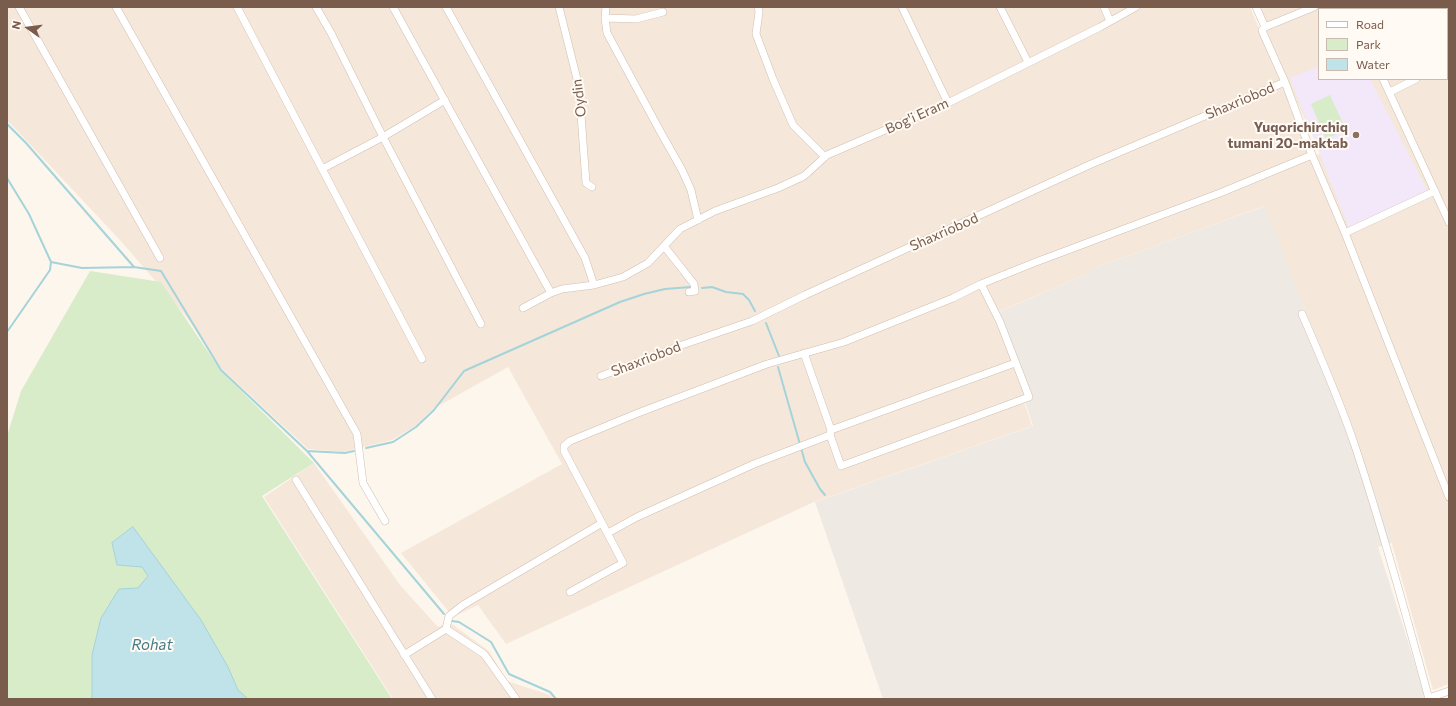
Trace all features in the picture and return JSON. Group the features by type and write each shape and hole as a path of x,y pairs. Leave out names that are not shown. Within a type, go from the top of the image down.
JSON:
{"street":[{"path":"20,7 160,258"},
{"path":"116,7 357,434 363,483 385,521"},
{"path":"237,7 422,359"},
{"path":"316,7 331,33 383,137 481,324"},
{"path":"393,7 551,293"},
{"path":"446,7 585,258 594,285"},
{"name":"Oydin","path":"559,7 579,87 586,183 592,187"},
{"path":"606,7 605,18 607,33 682,170 691,190 698,220"},
{"path":"758,7 759,12 756,34 773,79 793,125 825,157"},
{"path":"902,7 948,103"},
{"path":"1000,7 1028,62"},
{"path":"1104,7 1110,21"},
{"name":"Bog'i Eram","path":"523,308 551,293 562,289 594,285 623,277 648,263 680,229 715,211 785,185 804,176 825,157 948,103 1136,7"},
{"path":"1256,7 1265,28"},
{"path":"1314,7 1262,30 1285,82 1312,155 1345,233 1449,497"},
{"path":"605,18 636,19 664,12"},
{"path":"1384,80 1449,222"},
{"path":"1390,92 1414,80"},
{"name":"Shaxriobod","path":"601,376 682,345 752,321 805,295 1089,165 1285,82"},
{"path":"322,169 383,137 445,100"},
{"path":"570,592 623,563 564,451 564,446 567,443 638,413 767,364 844,342 953,298 981,284 1312,155"},
{"path":"1345,233 1435,191"},
{"path":"664,246 694,284 695,291 689,292"},
{"path":"804,353 841,466 1029,397 1000,322 981,284"},
{"path":"1302,314 1333,387 1355,446 1407,617 1429,699 1449,691"},
{"path":"608,533 636,517 806,444 830,432 1015,363"},
{"path":"296,480 432,699"},
{"path":"404,655 446,629 449,616 463,605 602,523"},
{"path":"446,629 484,654 516,699"}],"shaded area":[{"path":"7,7 1250,7 1313,155 1242,186 1321,153 1252,7 1449,7 1449,684 1433,690 1390,537 1331,373 1264,206 1092,269 1092,272 998,312 1032,398 1024,402 1032,426 814,502 506,644 478,605 453,617 401,553 562,464 508,367 433,409 415,426 392,440 343,452 308,449 222,369 185,315 119,239 7,120"},
{"name":"Yuqorichirchiq tumani 20-maktab","path":"1318,66 1318,80 1371,80 1428,192 1349,228 1290,78"},
{"path":"1265,206 1394,542 1378,547 1426,699 883,699 815,502 1033,426 1025,402 1033,398 999,312 1092,272 1092,269"},
{"path":"314,463 400,585 438,627 449,622 489,651 507,681 550,695 553,699 393,699 264,497"}],"green space":[{"path":"1330,95 1346,130 1326,139 1311,104"},
{"path":"90,271 161,282 221,371 314,463 262,496 392,699 7,699 7,436 21,391"}],"water":[{"name":"Rohat","path":"133,527 201,620 228,667 238,690 248,699 92,699 92,655 101,618 119,589 138,588 148,576 142,567 117,565 112,543"}],"waterway":[{"path":"7,124 26,143 134,267"},
{"path":"7,178 29,214 51,262 50,270 7,332"},
{"path":"51,262 82,268 134,267 161,271 221,370 307,451 444,614"},
{"path":"366,448 393,442 416,427 434,410 464,371 620,302 665,289 690,287"},
{"path":"702,288 712,287 726,292 743,294 749,300 755,311"},
{"path":"766,323 779,356"},
{"path":"778,367 805,462 825,495"},
{"path":"307,451 345,453 354,451"},
{"path":"452,621 459,622 491,642 509,674 550,692 556,699"}],"place":[{"name":"Yuqorichirchiq tumani 20-maktab","path":"1356,135"}]}
